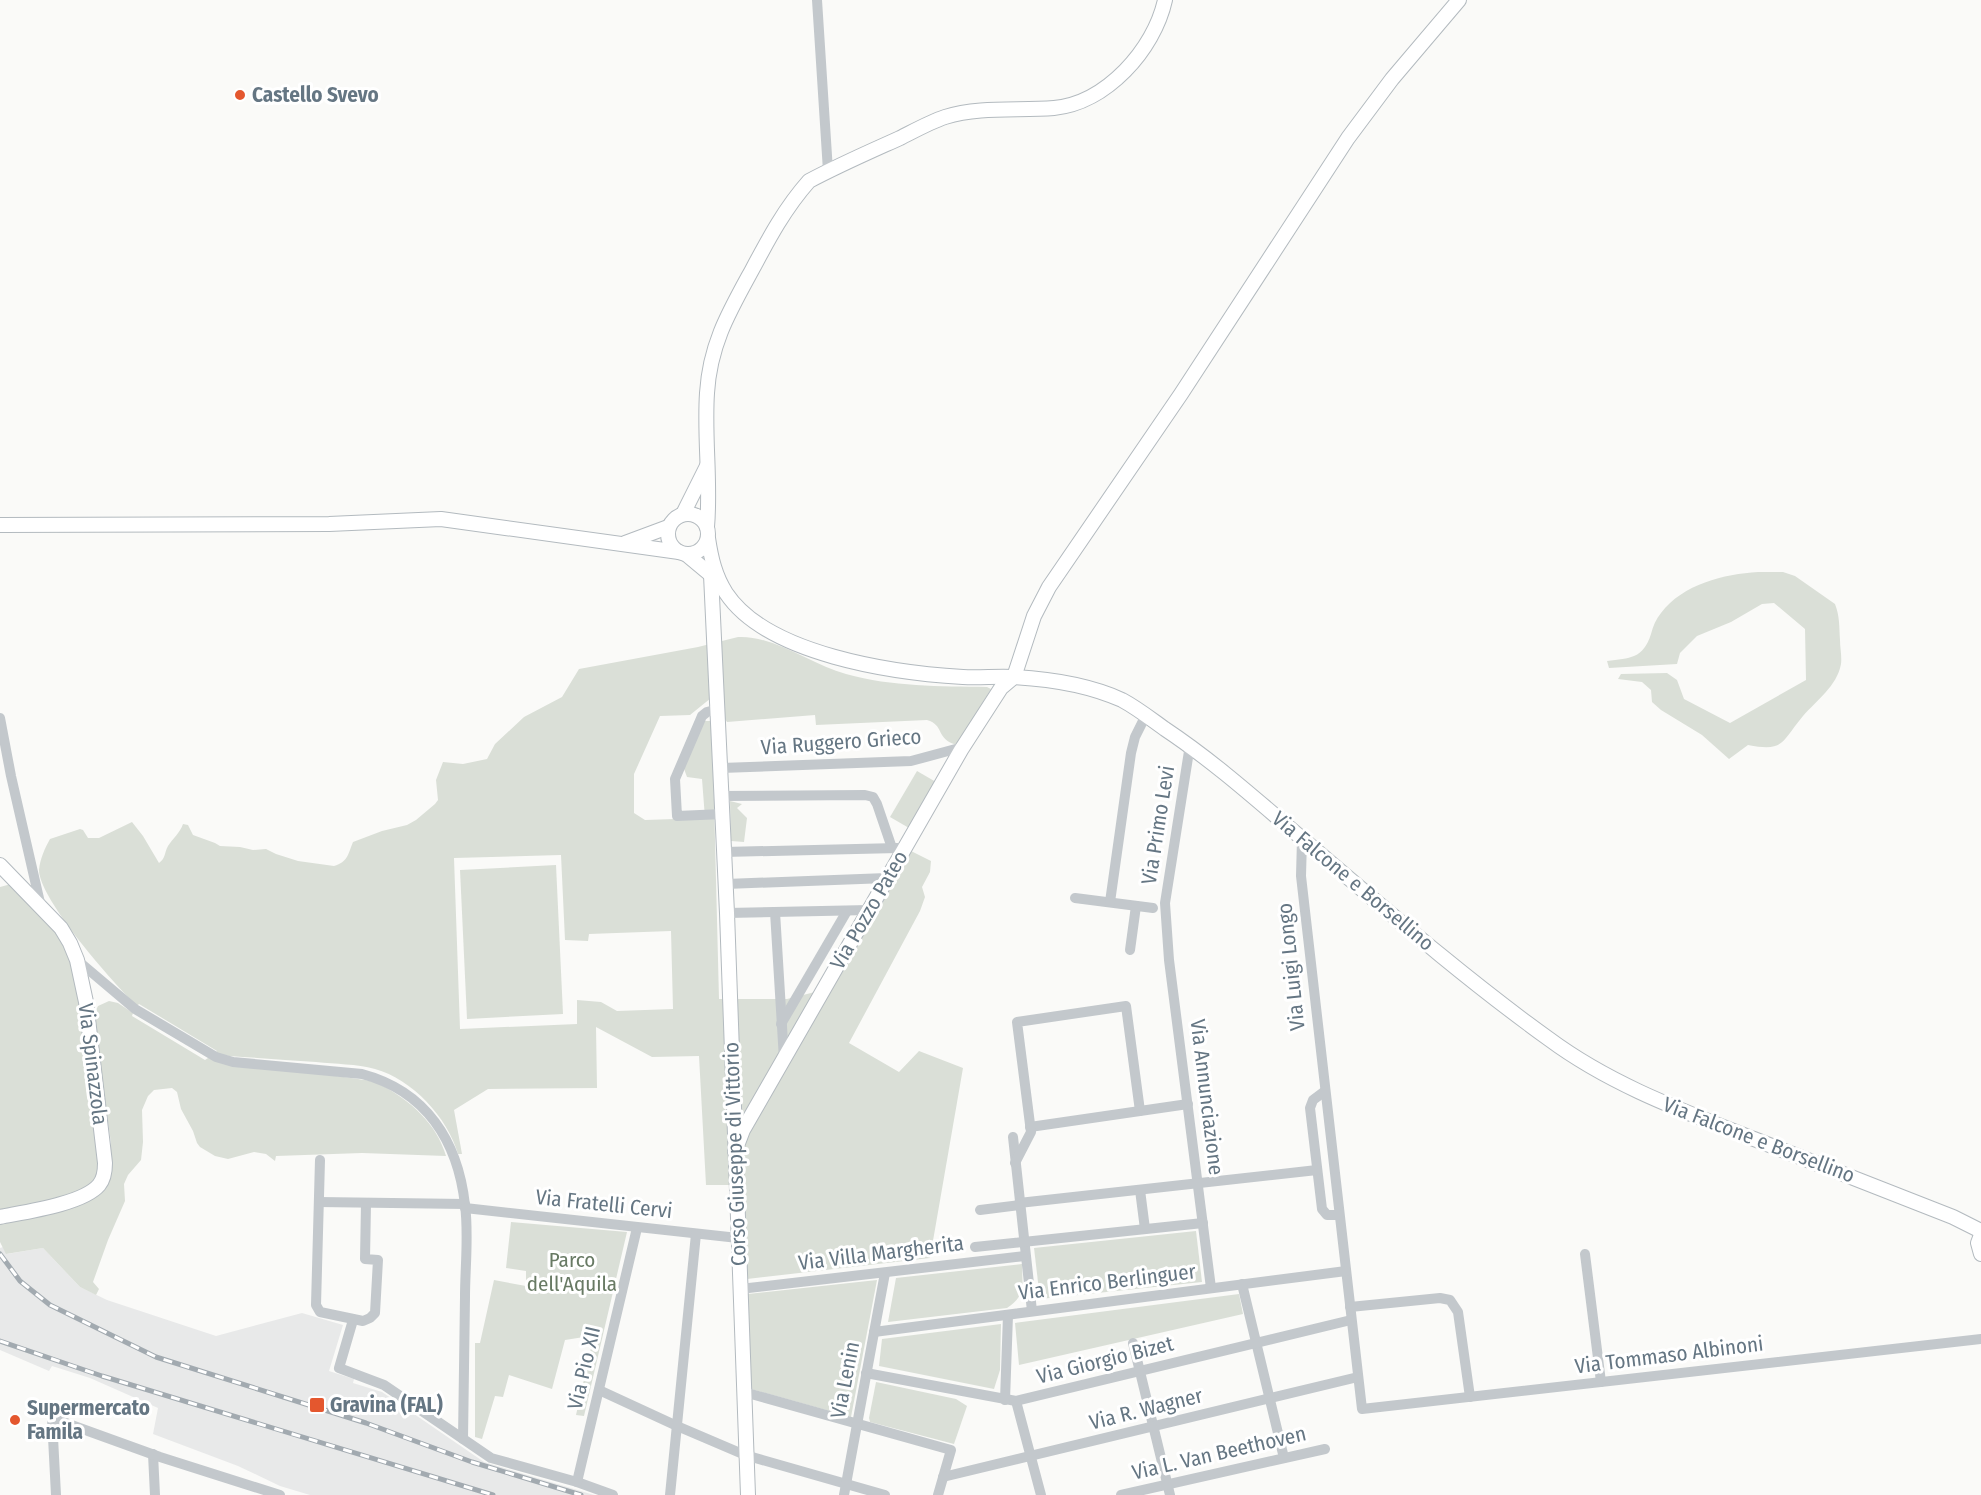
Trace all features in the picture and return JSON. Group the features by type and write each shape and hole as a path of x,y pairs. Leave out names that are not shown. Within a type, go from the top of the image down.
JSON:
{"street":[{"path":"817,0 828,171"},
{"name":"Via Falcone e Borsellino","path":"716,579 707,532 709,502 707,392 713,352 722,326 777,222 794,198 809,181 945,117 974,111 1056,108 1081,101 1101,90 1122,73 1141,51 1150,38 1165,0"},
{"path":"1014,677 1034,616 1049,586 1066,560 1181,394 1348,138 1392,79 1459,0"},
{"path":"682,553 674,549 668,539 668,527 672,521 683,514 708,465"},
{"path":"0,525 328,524 441,519 682,553 697,552 706,543 707,532 704,522 695,515 683,514"},
{"path":"622,544 668,527"},
{"name":"Via Falcone e Borsellino","path":"682,553 716,579 746,615 762,627 815,650 860,664 905,671 964,677 1014,677 1055,681 1094,690 1125,702 1220,768 1497,1000 1552,1042 1612,1079 1670,1106 1953,1216 1981,1233"},
{"name":"Corso Giuseppe di Vittorio","path":"716,579 718,710 748,1495"},
{"name":"Via Pozzo Pateo","path":"735,1151 743,1130 887,878 898,848 1000,688 1014,677"},
{"path":"718,710 707,712 702,716 675,783 677,816 723,814"},
{"path":"1110,902 1131,753 1135,737 1146,715"},
{"path":"0,718 41,907"},
{"name":"Via Primo Levi","path":"1165,910 1190,745"},
{"name":"Via Ruggero Grieco","path":"721,768 911,761 963,747"},
{"path":"722,796 865,795 873,797 898,848 724,852"},
{"name":"Via Luigi Longo","path":"1302,839 1301,876 1362,1409"},
{"name":"Via Spinazzola","path":"0,865 5,879 41,907 61,928 77,960 87,1013 105,1163 104,1175 100,1184 91,1193 64,1203 0,1217"},
{"path":"726,884 887,878"},
{"path":"1075,898 1153,908"},
{"path":"1130,950 1136,906"},
{"name":"Via Pozzo Pateo","path":"782,1024 847,910"},
{"path":"727,913 869,910"},
{"name":"Via Annunciazione","path":"1165,910 1169,960 1211,1288"},
{"path":"775,912 784,1059"},
{"path":"77,960 135,1009 216,1057 233,1062 362,1074 382,1079 401,1090 427,1112 442,1131 456,1162 465,1206 463,1439"},
{"path":"1015,1163 1031,1132 1017,1022 1126,1006 1140,1111"},
{"path":"1325,1091 1313,1100 1310,1108 1323,1213 1339,1215"},
{"path":"1030,1127 1188,1104"},
{"path":"1013,1137 1032,1311"},
{"path":"320,1160 317,1308 320,1312 353,1320 367,1320 373,1316 376,1309 378,1260 365,1259 366,1203"},
{"path":"980,1210 1317,1170"},
{"path":"1140,1190 1144,1229"},
{"name":"Via Fratelli Cervi","path":"319,1202 465,1206 637,1228 738,1238"},
{"name":"Via Villa Margherita","path":"975,1247 1203,1223"},
{"name":"Via Pio XII","path":"577,1482 637,1228"},
{"path":"1981,1233 1978,1243 1981,1254"},
{"path":"670,1495 696,1234"},
{"path":"1585,1254 1601,1382"},
{"name":"Via Villa Margherita","path":"740,1289 1025,1256"},
{"name":"Via Enrico Berlinguer","path":"874,1332 1346,1271"},
{"name":"Via Lenin","path":"845,1490 885,1273"},
{"path":"1242,1284 1284,1458"},
{"path":"1350,1307 1440,1298 1450,1300 1458,1312 1470,1397"},
{"path":"1008,1315 1010,1401 1031,1458 1041,1495"},
{"path":"353,1320 339,1368 384,1385 491,1458 577,1482 613,1495"},
{"name":"Via Giorgio Bizet","path":"867,1373 1010,1401 1351,1320"},
{"name":"Via Tommaso Albinoni","path":"1362,1409 1981,1339"},
{"path":"1133,1342 1169,1490"},
{"name":"Via R. Wagner","path":"943,1478 1358,1377"},
{"path":"599,1390 746,1455 845,1490 885,1495"},
{"path":"744,1392 951,1450 938,1495"},
{"path":"56,1495 52,1419 264,1492 280,1495"},
{"name":"Via L. Van Beethoven","path":"1121,1495 1169,1490 1325,1449"},
{"path":"153,1454 155,1495"}],"shaded area":[{"path":"3,1247 7,1254 43,1248 80,1287 107,1300 216,1336 302,1313 343,1325 329,1371 354,1379 353,1383 382,1392 484,1462 594,1495 310,1495 280,1486 238,1466 153,1434 158,1408 90,1378 52,1366 49,1371 0,1350 0,1248"}],"green space":[{"path":"1758,572 1783,572 1795,576 1835,604 1839,622 1841,664 1831,686 1781,743 1769,747 1748,745 1729,759 1702,735 1661,710 1652,702 1651,690 1642,682 1618,679 1621,674 1667,673 1677,680 1684,699 1730,723 1806,680 1805,629 1774,603 1762,604 1731,622 1697,636 1680,653 1677,664 1609,668 1607,661 1629,658 1640,653 1648,642 1659,615 1670,603 1692,588 1718,578"},
{"path":"738,637 751,638 779,645 833,670 864,678 899,684 991,689 957,745 946,739 933,722 927,720 816,725 815,715 727,722 711,698 690,715 660,716 634,774 634,813 645,820 705,818 702,779 687,777 683,766 704,721 712,721 719,999 787,999 831,988 911,851 931,861 930,872 922,887 925,897 920,911 849,1043 899,1072 919,1051 963,1068 930,1258 747,1279 747,1230 745,1229 743,1185 706,1185 699,1056 652,1057 596,1027 597,1088 488,1089 454,1110 462,1154 458,1154 446,1127 427,1102 402,1081 389,1074 353,1065 215,1053 217,1051 139,1004 137,1006 79,941 42,883 39,870 50,839 80,829 88,838 99,838 132,822 159,863 183,824 188,825 193,835 220,846 253,850 266,849 298,861 334,866 345,860 353,842 416,820 438,800 436,780 443,762 463,764 487,759 495,744 524,717 562,697 579,669 698,647","holes":["561,855 565,940 588,941 589,934 671,931 673,1009 617,1011 601,1002 577,1000 577,1024 460,1029 454,858"]},
{"path":"917,771 936,782 909,828 890,817"},
{"path":"730,801 742,804 737,808 747,818 744,842 731,841"},
{"path":"556,865 563,1014 467,1019 460,870"},
{"path":"11,884 53,928 75,969 102,1160 99,1172 87,1189 57,1200 0,1212 0,887"},
{"path":"109,1001 118,1003 133,1013 132,1016 205,1060 208,1058 364,1080 378,1084 392,1091 421,1114 442,1144 446,1156 362,1153 276,1156 275,1161 266,1154 254,1152 228,1159 215,1156 200,1147 181,1109 177,1092 172,1088 154,1090 148,1096 142,1110 141,1160 128,1175 124,1184 125,1201 93,1282 99,1289 96,1295 80,1287 43,1248 6,1254 0,1242 0,1223 63,1209 110,1176 111,1143 93,1016 98,1006"},
{"name":"Parco dell'Aquila","path":"511,1222 627,1232 584,1416 576,1415 593,1339 584,1337 565,1340 552,1389 509,1375 503,1397 495,1396 482,1439 475,1437 475,1343 480,1343 494,1280 526,1286 526,1271 506,1268"},
{"path":"1196,1231 1202,1282 1040,1299 1034,1248"},
{"path":"1022,1264 1021,1294 1007,1308 888,1322 896,1278"},
{"path":"877,1280 851,1417 751,1389 748,1294"},
{"path":"1239,1294 1243,1314 1019,1365 1015,1323"},
{"path":"1001,1324 1000,1370 994,1389 879,1366 882,1339"},
{"path":"876,1382 956,1399 967,1406 954,1444 870,1422"}],"railway":[{"path":"0,1254 20,1281 50,1305 156,1357 366,1423 472,1462 581,1495"},
{"path":"0,1341 102,1376 493,1495"}],"place":[{"name":"Castello Svevo","path":"240,95"},
{"name":"Gravina (FAL)","path":"317,1405"},
{"name":"Supermercato Famila","path":"15,1420"}]}
